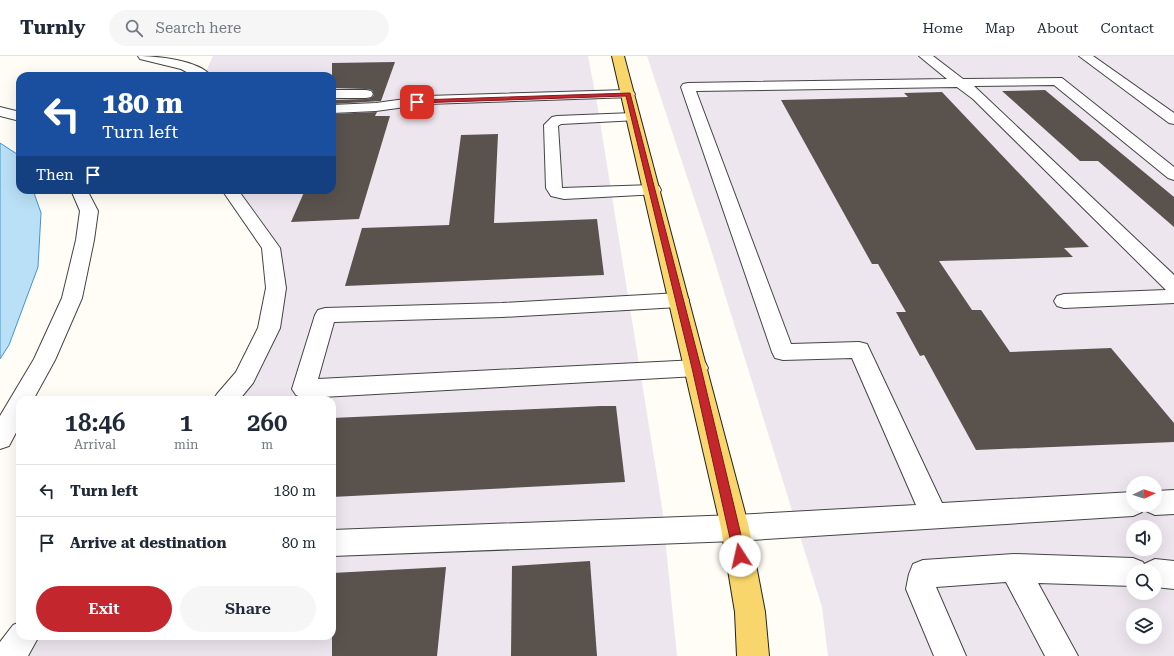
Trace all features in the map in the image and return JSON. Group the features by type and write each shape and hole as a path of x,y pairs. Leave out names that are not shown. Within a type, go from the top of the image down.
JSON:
{"main road":[{"path":"618,56 697,368 735,528 750,612 753,656"}],"street":[{"path":"144,56 185,66 196,72"},
{"path":"925,56 978,96 1174,286"},
{"path":"1085,56 1174,120"},
{"path":"934,515 859,350 783,352 688,87 1057,81 1174,175"},
{"path":"336,94 362,93 408,103"},
{"path":"336,109 427,100 628,94"},
{"path":"0,111 16,116"},
{"path":"633,117 557,120 553,122 551,124 554,188 557,192 564,194 652,190"},
{"path":"24,396 44,360 72,298 85,240 89,211 81,194"},
{"path":"228,396 245,377 269,328 276,288 271,248 233,194"},
{"path":"1064,301 1174,296"},
{"path":"679,300 502,310 325,316 304,389 697,368"},
{"path":"0,439 16,410"},
{"path":"1162,503 1174,502"},
{"path":"336,543 735,528 1126,504"},
{"path":"950,656 921,589 923,574 1014,568 1126,572"},
{"path":"1014,568 1062,656"},
{"path":"1162,574 1174,575"},
{"path":"8,656 21,640"}],"shaded area":[{"path":"213,56 588,56 598,109 662,507 677,656 9,656 21,640 336,640 336,396 227,396 269,328 271,248 233,194 336,194 336,72 206,72"},
{"path":"647,56 1174,56 1174,656 828,656 822,607 708,240"}],"water":[{"path":"0,143 16,153 16,194 34,194 41,213 38,267 9,345 0,359"}],"building":[{"path":"395,62 381,101 336,104 336,100 366,99 371,98 374,95 372,90 336,88 336,72 332,72 332,63"},
{"path":"1045,90 1174,197 1174,227 1098,161 1080,161 1002,91"},
{"path":"942,92 1089,247 1064,248 1073,257 939,261 972,310 981,310 1010,352 1111,348 1174,423 1174,442 976,450 924,355 920,356 896,312 906,312 878,264 872,264 781,100 908,97 904,93"},
{"path":"377,112 375,116 390,116 359,219 291,222 303,194 336,194 336,114"},
{"path":"498,134 494,223 597,219 604,275 345,286 362,228 449,225 461,135"},
{"path":"616,406 625,482 336,497 336,418"},
{"path":"590,561 597,656 511,656 512,566"},
{"path":"446,567 437,656 332,656 332,640 336,640 336,573"}],"route":[{"path":"417,102 427,100 628,94 697,368 735,528 740,556"}]}
